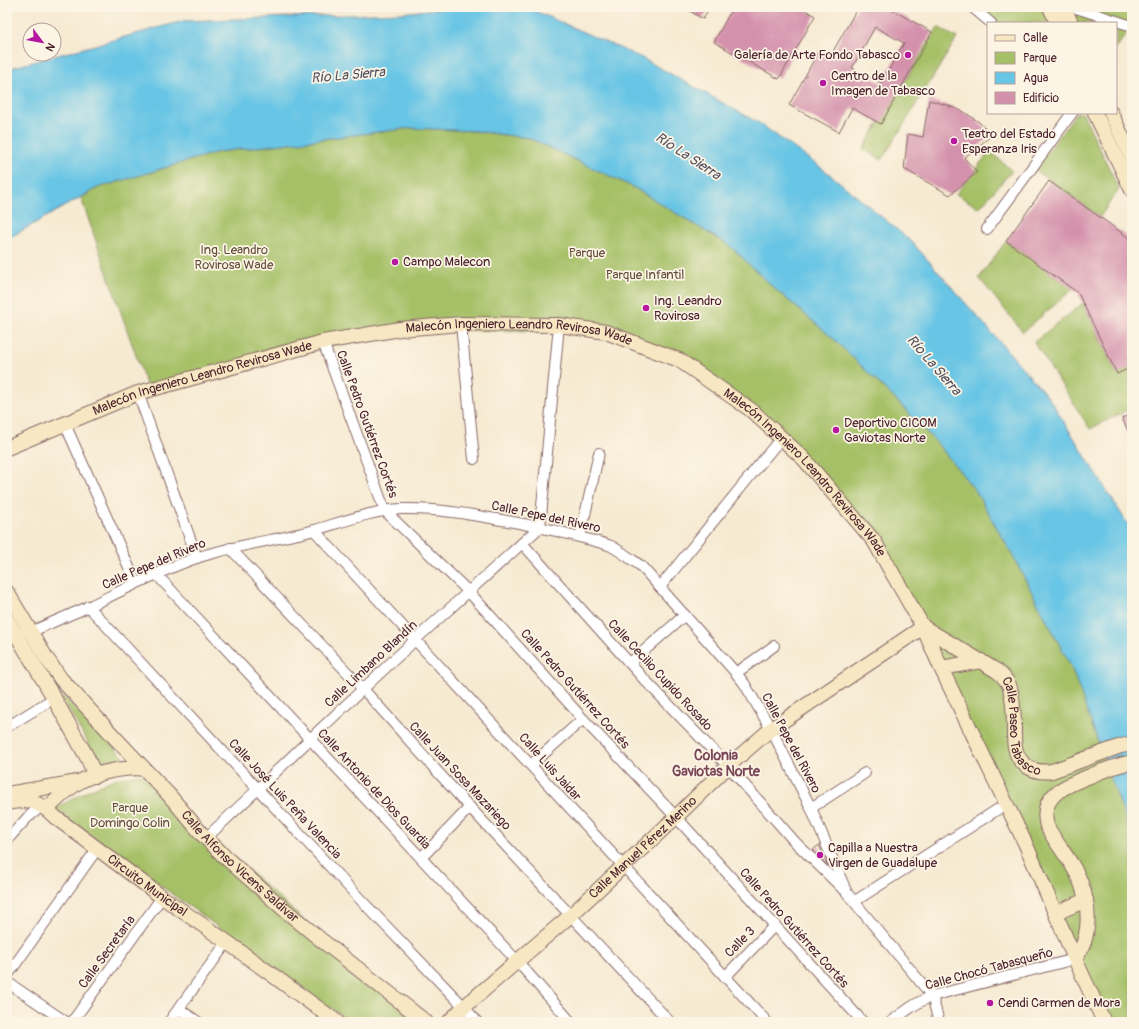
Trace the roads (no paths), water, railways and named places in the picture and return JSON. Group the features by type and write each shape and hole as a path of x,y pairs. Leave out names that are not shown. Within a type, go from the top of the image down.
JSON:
{"main road":[{"path":"1050,7 1057,22"},
{"path":"1064,7 1071,22"},
{"path":"1095,114 1132,190"},
{"path":"1111,114 1132,158"},
{"name":"Malecón Ingeniero Leandro Revirosa Wade","path":"7,448 138,393 324,342 400,328 461,324 559,325 606,332 679,360 751,410 803,458 874,541 923,627 941,668 1026,845 1104,1022"},
{"name":"Calle Alfonso Vicens Saldivar","path":"7,592 47,659 61,679 169,795 206,838 237,868 286,911 426,1022"},
{"path":"9,627 54,698 88,759 95,776"},
{"name":"Calle Paseo Tabasco","path":"923,627 997,671 1005,678 1011,692 1015,746 1018,756 1030,769 1038,772 1045,772 1132,744"},
{"name":"Calle Manuel Pérez Merino","path":"449,1022 464,1007 571,915 728,766 771,730 923,627"},
{"path":"941,668 981,662"},
{"path":"1075,959 1083,943 1086,931 1086,900 1083,886 1073,867 1050,831 1045,820 1045,813 1051,798 1059,790 1107,769 1132,762"},
{"path":"7,794 81,781 123,769 144,769"},
{"path":"7,803 25,800 45,807 81,781"},
{"name":"Circuito Municipal","path":"45,807 55,817 162,897 337,1022"},
{"path":"1056,913 1086,900"}],"street":[{"path":"972,7 990,22"},
{"path":"1073,7 1132,26"},
{"path":"987,228 1071,114"},
{"path":"461,324 474,459"},
{"path":"540,527 559,325"},
{"name":"Calle Pedro Gutiérrez Cortés","path":"324,342 385,511 469,592 583,719 676,817 863,1022"},
{"path":"138,393 196,558"},
{"path":"65,424 136,583"},
{"path":"660,587 781,438"},
{"path":"580,537 599,453"},
{"name":"Calle Pepe del Rivero","path":"31,632 156,574 196,558 230,548 314,530 385,511 401,509 440,510 540,527 610,546 629,557 640,566 744,683 771,730 811,808 847,893 932,996 939,1022"},
{"name":"Calle Limbano Blandín","path":"206,838 415,640 540,527"},
{"name":"Calle Luis Jaidar","path":"314,530 767,1022"},
{"name":"Calle Cecilio Cupido Rosado","path":"522,543 642,677 728,766 795,842 847,893"},
{"name":"Calle Juan Sosa Mazariego","path":"230,548 363,689 470,808 670,1022"},
{"name":"Calle Antonio de Dios Guardia","path":"156,574 517,961 571,1022"},
{"name":"Calle José Luis Peña Valencia","path":"88,606 359,898 477,1022"},
{"path":"630,663 685,615"},
{"path":"9,627 31,632"},
{"path":"736,673 774,646"},
{"path":"7,727 54,698"},
{"path":"530,765 583,719"},
{"path":"811,808 865,773"},
{"path":"854,902 1006,804"},
{"path":"7,840 28,817 45,807"},
{"path":"421,858 470,808"},
{"path":"7,976 98,849"},
{"name":"Calle Secretaría","path":"72,1022 162,897"},
{"name":"Calle 3","path":"725,977 775,925"},
{"path":"169,1022 227,942"},
{"name":"Calle Chocó Tabasqueño","path":"891,1022 915,1005 932,996 1075,959"},
{"path":"7,982 66,1022"},
{"path":"179,1009 198,1022"}],"water":[{"name":"Río La Sierra","path":"453,7 526,7 642,58 759,123 827,172 911,241 1049,398 1132,531 1132,837 1071,666 1008,547 975,490 937,443 896,400 835,340 774,288 730,246 633,187 529,138 475,131 411,128 218,152 97,188 7,239 7,69 33,62 62,62 62,54 183,21 402,13"}],"place":[{"name":"Galería de Arte Fondo Tabasco","path":"908,55"},
{"name":"Centro de la Imagen de Tabasco","path":"823,83"},
{"name":"Teatro del Estado Esperanza Iris","path":"954,141"},
{"name":"Campo Malecon","path":"395,262"},
{"name":"Ing. Leandro Rovirosa","path":"646,308"},
{"name":"Deportivo CICOM Gaviotas Norte","path":"836,430"},
{"name":"Capilla a Nuestra Virgen de Guadalupe","path":"820,855"},
{"name":"Cendi Carmen de Mora","path":"990,1003"}],"district":[{"name":"Colonia Gaviotas Norte","path":"716,764"}],"park label":[{"name":"Parque","path":"587,253"},
{"name":"Ing. Leandro Rovirosa Wade","path":"234,258"},
{"name":"Parque Infantil","path":"645,275"},
{"name":"Parque Domingo Colin","path":"130,816"}]}
